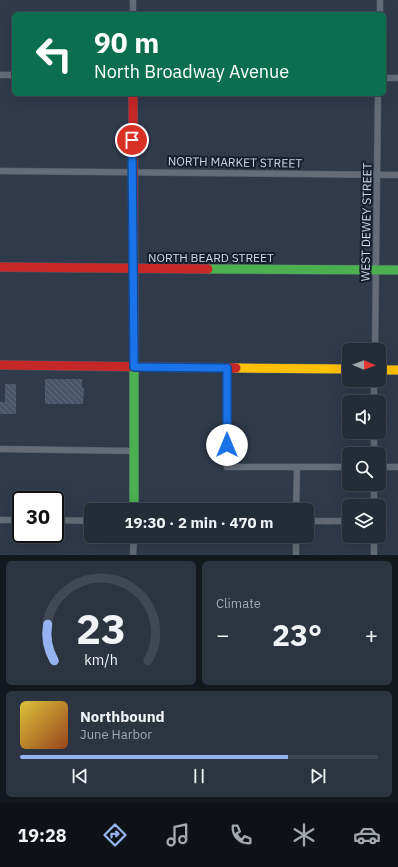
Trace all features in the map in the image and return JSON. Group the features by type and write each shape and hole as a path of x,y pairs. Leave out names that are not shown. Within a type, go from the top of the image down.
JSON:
{"street":[{"path":"133,0 133,12"},
{"path":"380,0 380,12"},
{"path":"0,75 12,75"},
{"path":"386,78 398,78"},
{"path":"133,96 134,503"},
{"name":"WEST DEWEY STREET","path":"375,343 378,96"},
{"name":"NORTH MARKET STREET","path":"0,171 398,175"},
{"name":"NORTH BEARD STREET","path":"0,267 398,270"},
{"path":"0,365 342,369"},
{"path":"227,368 227,467 342,467"},
{"path":"386,370 398,370"},
{"path":"0,449 134,451"},
{"path":"296,503 297,467"},
{"path":"386,467 398,467"},
{"path":"0,520 12,520"},
{"path":"64,520 84,521"},
{"path":"314,521 342,521"},
{"path":"133,555 134,543"},
{"path":"296,543 296,555"},
{"path":"374,543 374,555"}],"building":[{"path":"45,379 82,379 82,388 84,388 83,404 45,404"},
{"path":"5,384 16,384 16,414 0,414 0,402 5,402"}],"traffic: fast":[{"path":"208,269 398,270"},
{"path":"134,350 134,503"}],"traffic: slow":[{"path":"236,368 342,369"},
{"path":"386,370 398,370"}],"traffic: jam":[{"path":"133,96 134,350"},
{"path":"0,267 208,269"},
{"path":"0,365 236,368"}],"route":[{"path":"132,140 134,367 227,368 227,445"}]}
